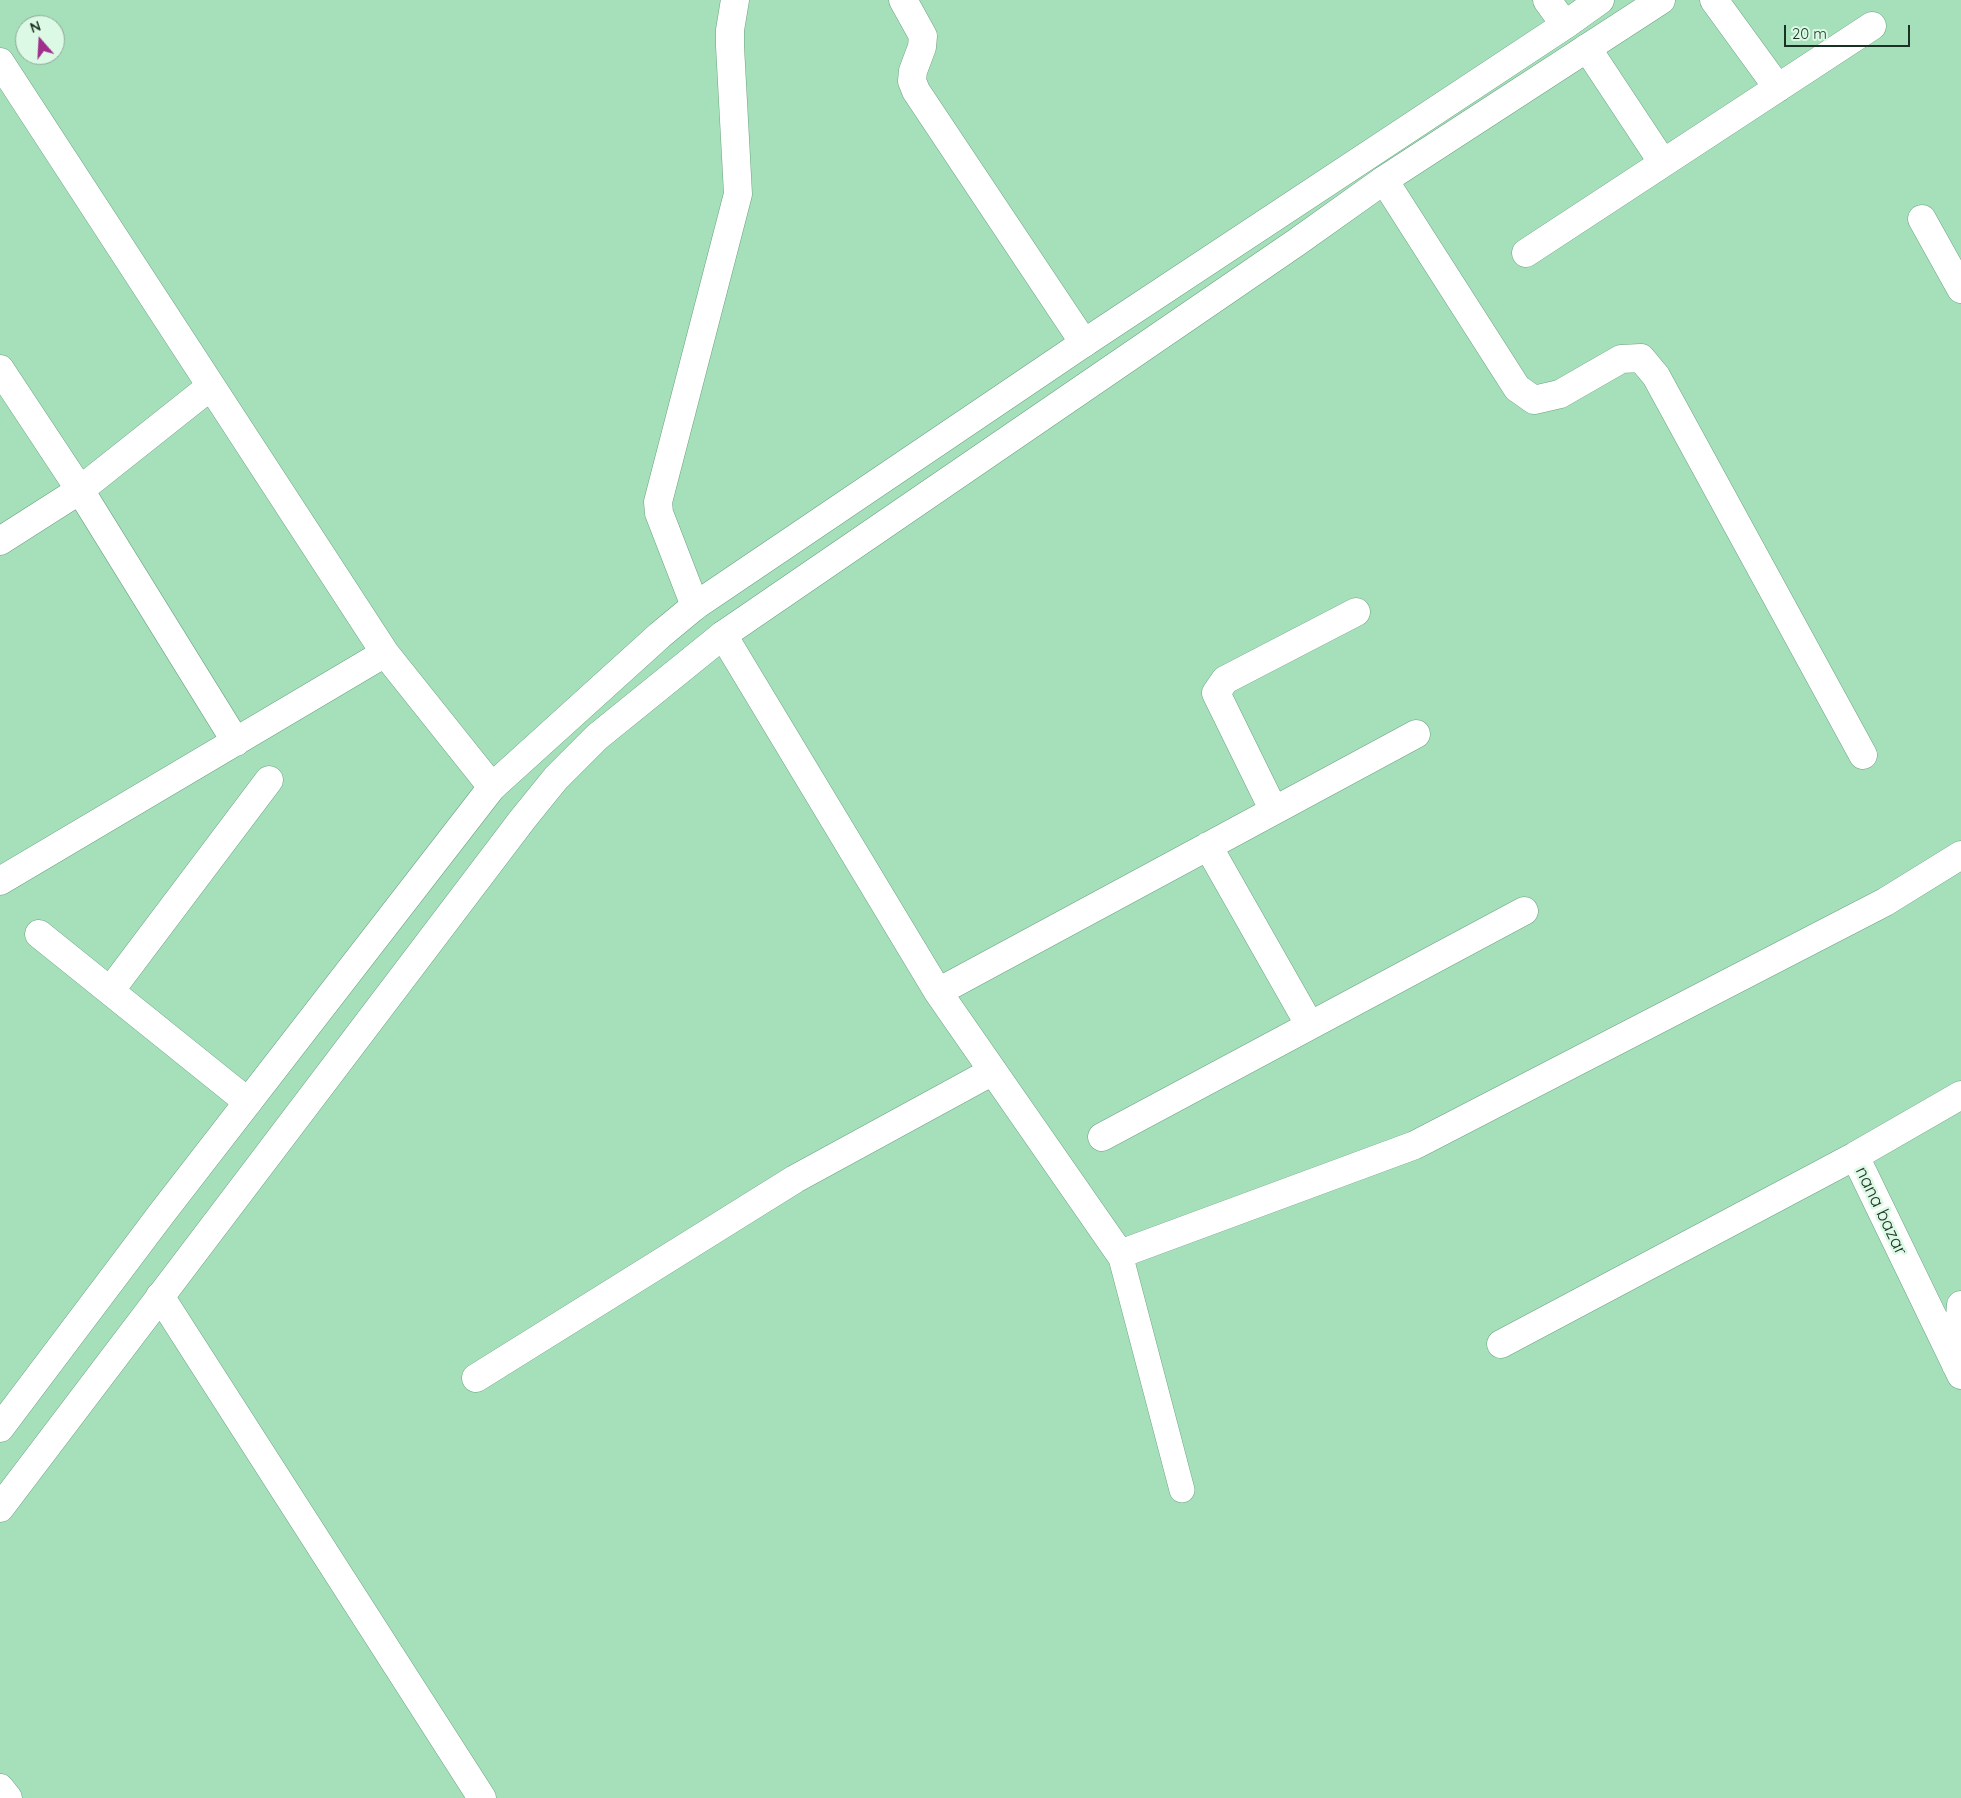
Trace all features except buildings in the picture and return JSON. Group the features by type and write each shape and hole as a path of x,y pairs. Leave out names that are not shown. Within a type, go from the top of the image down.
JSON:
{"street":[{"path":"695,606 659,513 658,502 738,194 730,46 730,30 735,0"},
{"path":"903,0 923,36 922,47 913,71 912,81 916,92 1084,343"},
{"path":"1547,0 1565,25"},
{"path":"0,1428 162,1212 492,787 660,635 695,606 1084,343 1600,0"},
{"path":"0,1508 556,778 597,737 723,635 1297,242 1384,180 1661,0"},
{"path":"1714,0 1778,88"},
{"path":"1526,253 1872,26"},
{"path":"1587,48 1663,163"},
{"path":"0,62 385,653 492,787"},
{"path":"1384,180 1517,388 1534,400 1560,394 1620,360 1640,358 1656,376 1863,755"},
{"path":"1922,219 1961,290"},
{"path":"0,369 80,490 236,742"},
{"path":"0,541 80,490 211,386"},
{"path":"1273,810 1216,693 1225,680 1356,612"},
{"path":"723,635 938,992 1120,1254 1415,1145 1885,902 1961,855"},
{"path":"0,881 385,653"},
{"path":"938,992 1416,734"},
{"path":"110,991 269,780"},
{"path":"1208,846 1309,1024"},
{"path":"1102,1137 1309,1024 1524,911"},
{"path":"39,934 248,1102"},
{"path":"476,1378 795,1179 993,1071"},
{"name":"nana bazar","path":"1958,1371 1855,1156 1961,1095"},
{"path":"1501,1344 1855,1156"},
{"path":"160,1296 482,1798"},
{"path":"1958,1371 1961,1305"},
{"path":"0,1788 8,1798"}],"lane":[{"path":"1120,1254 1182,1490"}]}
